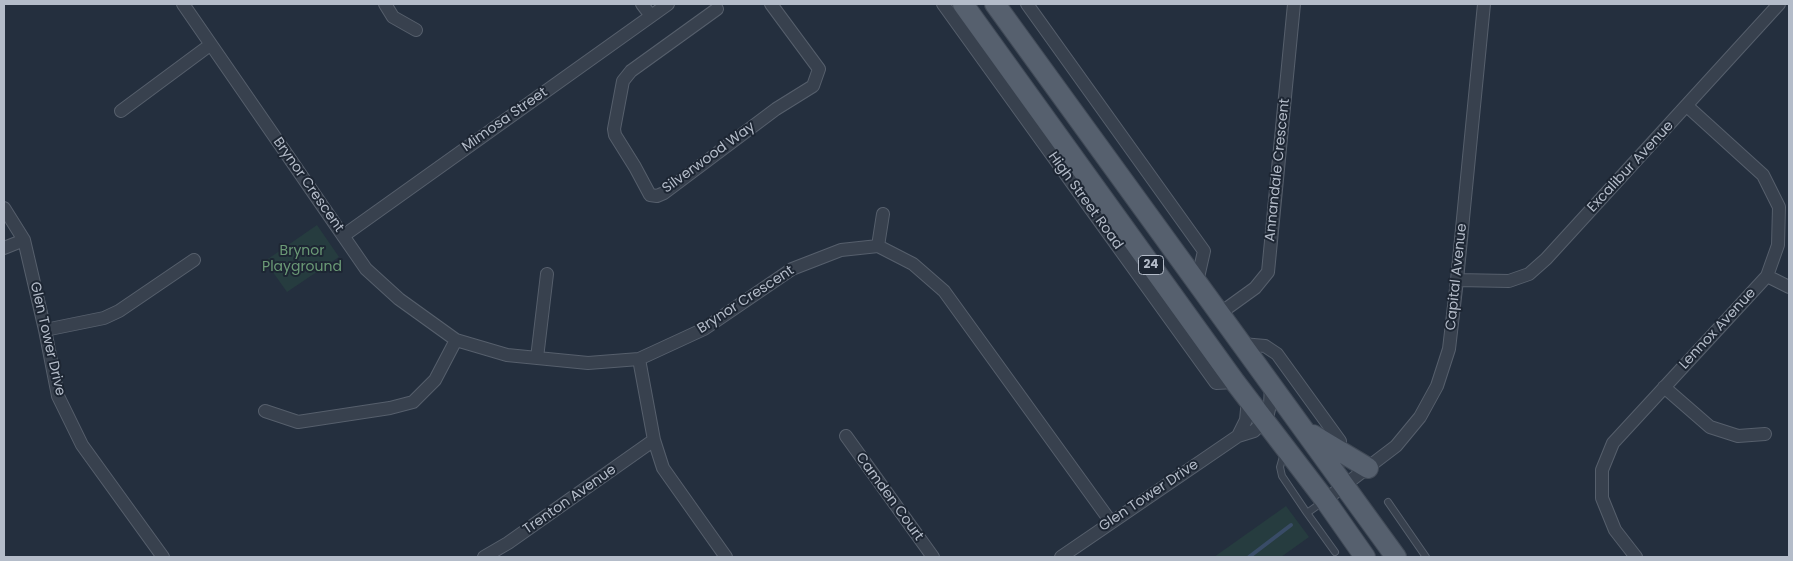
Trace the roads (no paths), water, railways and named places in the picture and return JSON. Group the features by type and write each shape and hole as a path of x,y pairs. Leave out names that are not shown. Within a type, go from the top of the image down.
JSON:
{"main road":[{"name":"High Street Road","path":"963,4 1264,422 1325,500 1365,557"},
{"name":"24","path":"995,4 1396,557"},
{"path":"1305,431 1368,468"}],"street":[{"name":"Brynor Crescent","path":"183,4 366,269 399,299 456,340 507,355 588,363 639,359 704,329 792,269 841,250 878,246"},
{"path":"385,4 393,17 416,30"},
{"path":"642,4 651,16"},
{"name":"Mimosa Street","path":"343,236 668,4"},
{"name":"Silverwood Way","path":"718,6 631,71 623,81 614,129 615,135 650,195 657,196 664,193 776,109 813,86 819,69 771,4"},
{"name":"High Street Road","path":"943,4 1216,383 1235,382"},
{"path":"1026,4 1204,251 1197,282"},
{"name":"Annandale Crescent","path":"1219,314 1255,288 1268,272 1294,4"},
{"name":"Capital Avenue","path":"1325,500 1396,446 1420,417 1437,386 1449,349 1458,280 1484,4"},
{"name":"Excalibur Avenue","path":"1458,280 1509,281 1528,274 1546,259 1779,4"},
{"path":"121,111 210,45"},
{"name":"Lennox Avenue","path":"1636,557 1616,530 1602,498 1602,470 1613,443 1767,276 1778,245 1780,207 1763,175 1687,106"},
{"name":"Glen Tower Drive","path":"4,208 24,240 58,396 82,445 163,557"},
{"path":"883,214 878,246 913,264 944,291 1111,522"},
{"path":"4,248 24,240"},
{"path":"45,330 104,318 194,260"},
{"path":"537,358 547,274"},
{"path":"1767,276 1789,287"},
{"path":"265,411 298,422 390,408 413,402 435,380 456,340"},
{"path":"1242,344 1264,346 1277,354 1340,441"},
{"path":"639,359 654,440 663,468 726,557"},
{"path":"1264,422 1270,410 1271,384"},
{"path":"1664,387 1710,427 1738,436 1765,434"},
{"path":"1238,436 1246,420 1248,399"},
{"path":"1305,431 1322,416"},
{"name":"Glen Tower Drive","path":"1061,557 1238,436 1254,431 1264,422"},
{"name":"Camden Court","path":"846,436 933,557"},
{"name":"Trenton Avenue","path":"484,557 508,543 654,440"}],"lane":[{"path":"1286,449 1281,459 1282,476 1335,552"},
{"path":"1307,513 1325,500"},
{"path":"1388,502 1426,557"}],"waterway":[{"path":"1249,557 1291,525"}],"park label":[{"name":"Brynor Playground","path":"302,260"}]}
